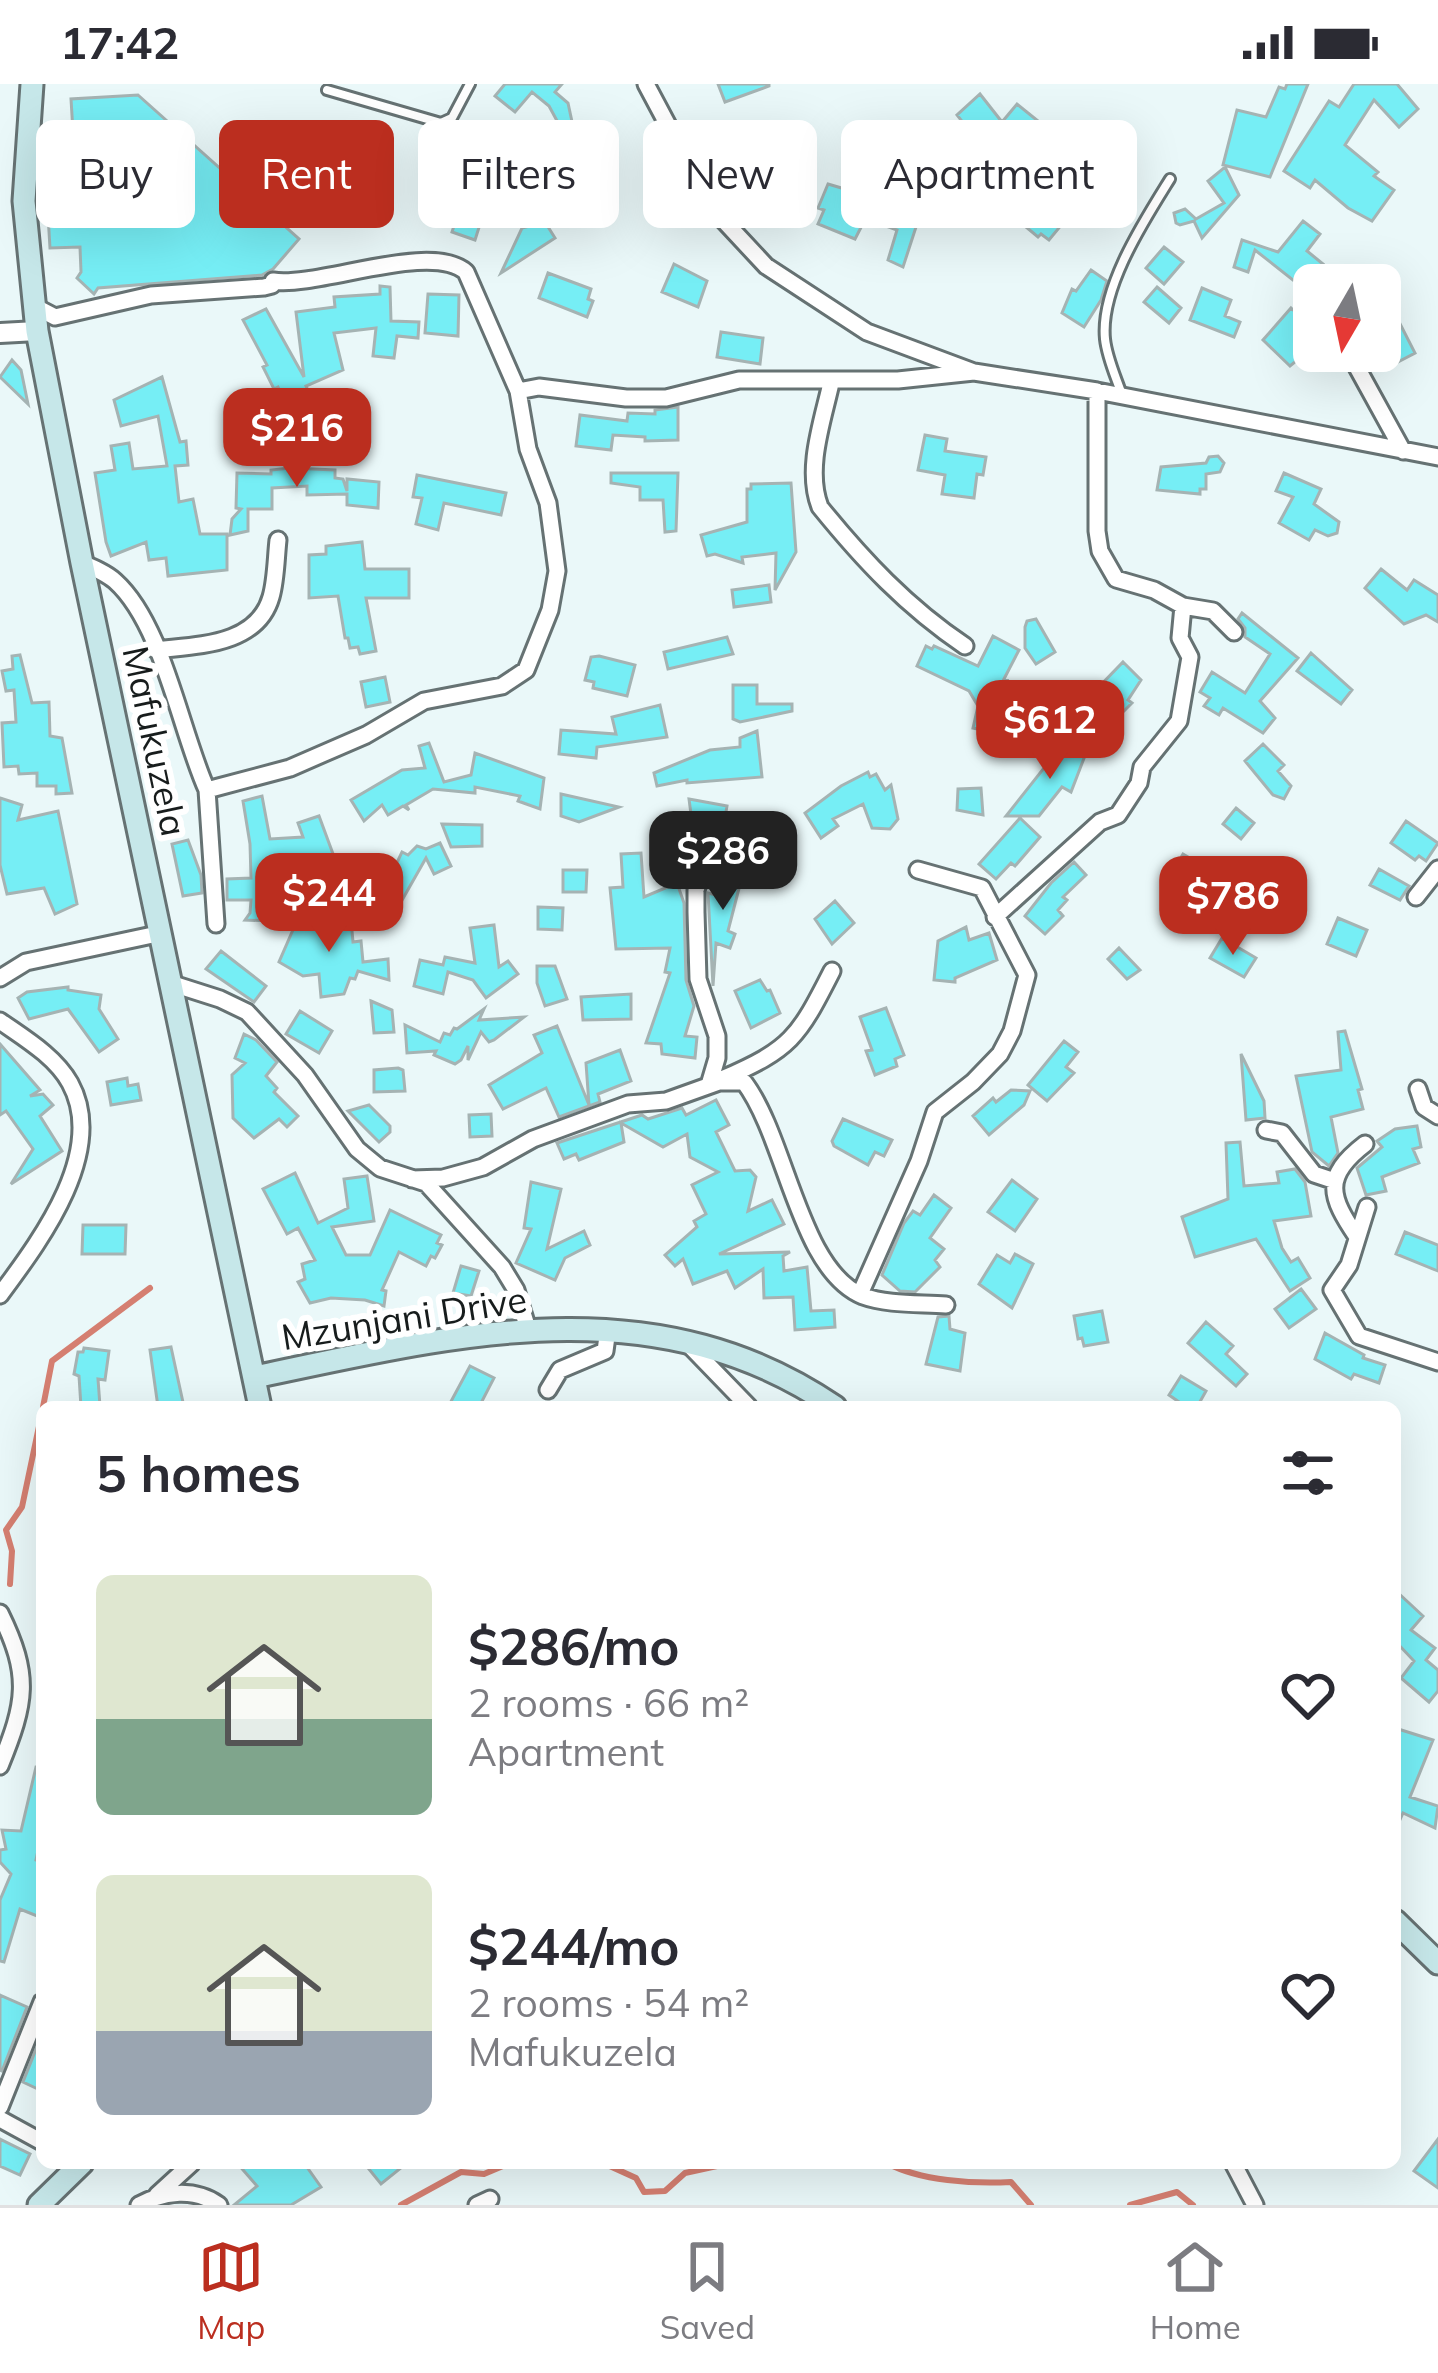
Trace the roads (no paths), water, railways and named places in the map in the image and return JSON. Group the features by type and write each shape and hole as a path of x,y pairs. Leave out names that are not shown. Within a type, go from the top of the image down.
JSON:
{"main road":[{"name":"Mafukuzela","path":"32,84 24,201 38,331 82,563 259,1401"},
{"name":"Mzunjani Drive","path":"255,1377 431,1342 528,1329 608,1329 684,1340 763,1364 826,1401"},
{"path":"1401,1927 1438,1963"},
{"path":"39,2205 75,2169"}],"street":[{"path":"646,84 712,208 766,266 867,332 974,372 1097,391 1438,458"},
{"path":"34,307 55,317 151,295 264,287 273,281 299,281 363,268 450,263 466,272 518,391 521,422 548,503 557,571 550,610 526,670 502,686 424,701 366,735 290,768 207,790"},
{"path":"0,333 38,331"},
{"path":"518,391 538,387 665,398 739,380 831,382 974,372"},
{"path":"1360,372 1403,451"},
{"path":"831,382 815,466 820,506 873,570 920,615 964,646"},
{"path":"1097,391 1100,551 1116,579 1154,590 1183,606 1214,611 1234,632"},
{"path":"156,650 215,643 256,623 272,597 278,540"},
{"path":"82,563 111,577 126,592 156,650 207,790 216,923"},
{"path":"995,917 1100,822 1118,815 1139,783 1142,767 1179,721 1190,657 1180,638 1183,606"},
{"path":"709,1085 717,1036 698,980 696,890 712,842"},
{"path":"1416,897 1438,869"},
{"path":"860,1294 919,1161 934,1112 1000,1054 1012,1031 1028,975 982,888 918,870"},
{"path":"0,979 26,962 162,933"},
{"path":"412,1179 443,1178 483,1167 533,1138 596,1113 666,1101 772,1057 806,1022 832,971"},
{"path":"173,984 247,1012 305,1075 357,1150 380,1168 426,1183 502,1267 516,1290 528,1329"},
{"path":"0,1021 39,1048 69,1080 80,1107 81,1137 57,1214 0,1295"},
{"path":"709,1085 744,1082 754,1096 777,1142 802,1222 841,1284 860,1294 946,1305"},
{"path":"1418,1089 1424,1107 1438,1116"},
{"path":"1266,1130 1282,1133 1314,1174 1335,1181"},
{"path":"1358,1237 1333,1195 1349,1156 1365,1144"},
{"path":"1366,1207 1349,1265 1332,1290 1359,1336 1438,1362"},
{"path":"548,1390 560,1370 605,1351 608,1329"},
{"path":"684,1340 743,1401"},
{"path":"0,1613 17,1648 23,1700 0,1766"},
{"path":"0,2107 36,2017"},
{"path":"0,2119 36,2140"},
{"path":"139,2205 185,2169"},
{"path":"1236,2169 1255,2205"},
{"path":"157,2195 197,2195 219,2205"}],"lane":[{"path":"327,90 441,123 452,118 470,84"},
{"path":"1123,396 1106,346 1106,318 1130,249 1170,179"}],"waterway":[{"path":"44,1401 52,1361 150,1288"},
{"path":"10,1584 12,1551 6,1530 22,1507 36,1440"},
{"path":"401,2205 461,2172 484,2174 496,2169"},
{"path":"616,2169 636,2178 644,2192 665,2191 685,2173 703,2169"},
{"path":"902,2169 948,2180 1011,2182 1031,2205"},
{"path":"1130,2205 1177,2192 1193,2205"}]}
